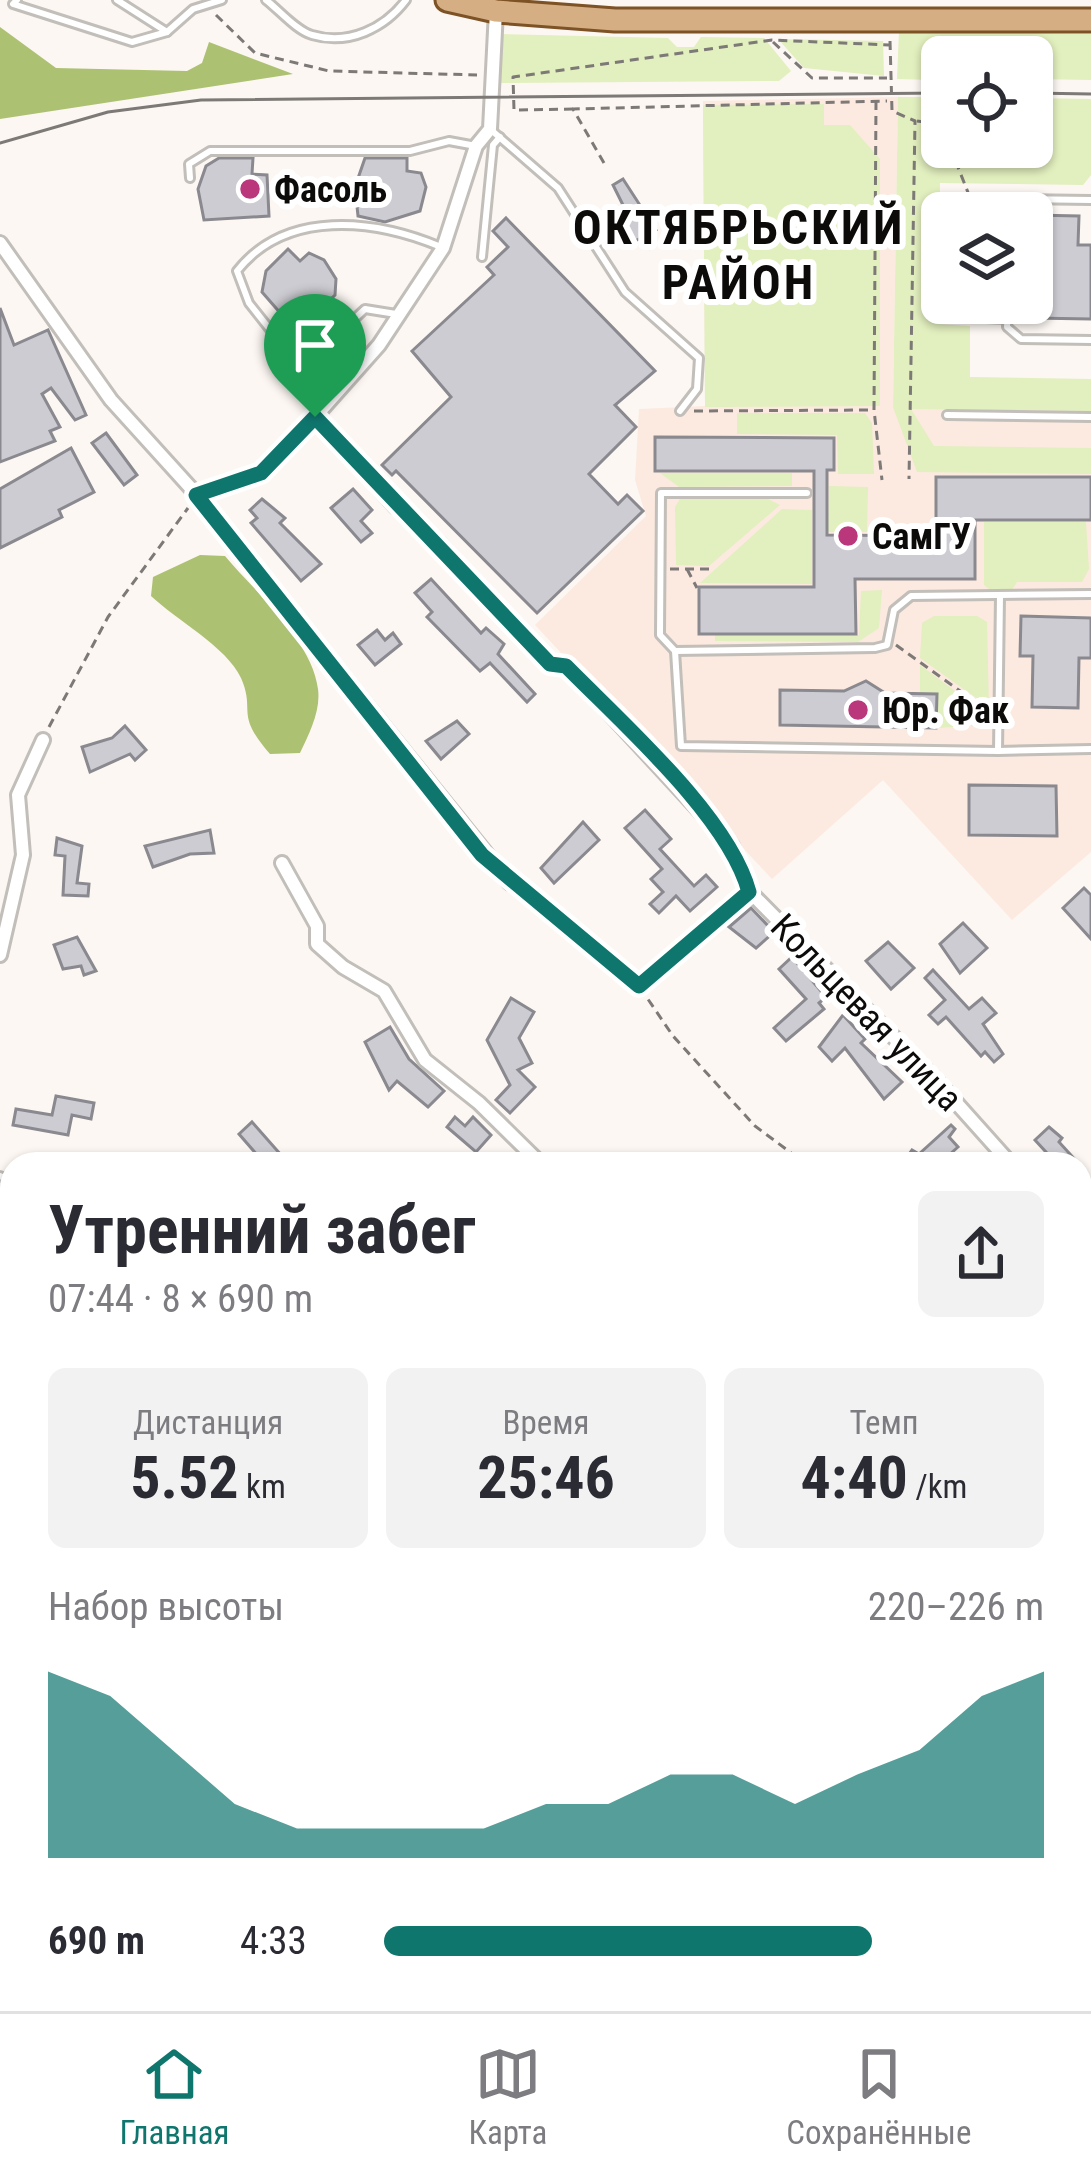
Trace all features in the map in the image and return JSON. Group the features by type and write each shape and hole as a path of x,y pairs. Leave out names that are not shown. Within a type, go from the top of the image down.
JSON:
{"main road":[{"path":"447,0 496,11 615,20 1091,20"}],"street":[{"path":"396,507 315,417 400,315 443,248 476,146 495,133 496,11"},
{"path":"0,243 111,400 196,495 510,883"},
{"path":"196,495 261,473"},
{"name":"Кольцевая улица","path":"440,543 550,664 566,666 670,776 732,846 749,892 935,1079 1000,1152"},
{"path":"0,956 23,855 18,795 43,740"},
{"path":"282,863 317,926 317,944 343,968 384,991 424,1060 479,1103 529,1152"},
{"path":"663,966 749,892"}],"lane":[{"path":"16,0 14,4 132,42 167,32 194,8 222,0"},
{"path":"117,0 167,32"},
{"path":"266,0 311,35 364,35 394,16 406,0"},
{"path":"482,257 495,133"},
{"path":"495,133 558,188 625,292 699,358 697,389 680,411"},
{"path":"190,178 188,164 210,151 410,151 449,141 476,146"},
{"path":"1053,200 1091,200"},
{"path":"400,315 365,309 309,362 295,361 249,303 237,271 255,248 302,224 405,231 443,248"},
{"path":"1009,324 1012,334 1021,339 1091,340"},
{"path":"947,415 1091,416"},
{"path":"807,493 662,493 660,635 675,651 681,746 1091,749"},
{"path":"675,651 875,648 890,640 894,610 901,599 1091,594"},
{"path":"998,751 1000,596"}],"path":[{"path":"207,6 255,52 329,70 493,76"},
{"path":"890,21 892,111 921,122"},
{"path":"889,101 514,110 513,77 772,40 890,45"},
{"path":"772,40 812,78 891,78"},
{"path":"876,101 874,410 882,480"},
{"path":"573,109 604,163"},
{"path":"909,479 915,121"},
{"path":"680,411 874,410"},
{"path":"261,473 315,417"},
{"path":"43,740 107,617 196,495"},
{"path":"396,507 440,543"},
{"path":"662,568 715,569"},
{"path":"687,569 697,588"},
{"path":"890,640 1000,720"},
{"path":"510,883 639,986 674,1036 755,1126 790,1152"},
{"path":"639,986 663,966"}],"shaded area":[{"path":"898,97 893,407 1091,411 1091,852 1012,920 883,780 772,879 535,625 646,516 635,480 639,409 705,406 703,101"}],"green space":[{"path":"0,27 56,68 187,71 202,63 209,42 293,74 0,119"},
{"path":"899,31 1091,34 1091,80 1053,79 1053,36 921,36 921,80 897,79"},
{"path":"500,34 668,38 677,47 694,47 701,37 764,38 791,71 779,81 500,83"},
{"path":"778,39 883,41 884,76 804,68"},
{"path":"898,97 921,97 921,168 1053,168 1053,98 1091,99 1091,175 1083,185 940,183 940,192 921,192 921,324 970,326 970,377 1091,379 1091,411 911,409 934,446 1091,448 1091,474 917,472 893,407"},
{"path":"824,104 824,125 850,125 880,159 880,406 705,407 703,105"},
{"path":"737,413 865,413 872,423 874,474 838,474 837,435 737,434"},
{"path":"660,473 792,473 792,486 679,487"},
{"path":"829,486 868,487 867,532 828,532"},
{"path":"764,497 780,505 709,566 676,565 675,507 680,499"},
{"path":"782,509 812,510 812,584 700,583"},
{"path":"984,522 1086,522 1089,569 1082,582 1017,582 1012,590 990,590 984,585"},
{"path":"200,555 225,556 305,653 314,671 318,706 300,753 270,754 252,730 245,689 234,667 213,644 151,596 153,577"},
{"path":"882,590 879,628 858,642 715,641 715,635 859,635 861,591"},
{"path":"934,616 977,616 987,622 989,707 920,658 922,623"},
{"path":"920,665 986,714 984,725 937,728 938,694 920,693"}],"building":[{"path":"219,158 253,158 252,174 267,175 269,216 204,220 198,189 206,166"},
{"path":"365,158 407,158 407,171 421,173 426,187 420,211 385,222 358,216 355,187"},
{"path":"623,179 656,230 648,235 648,247 639,239 633,242 616,209 623,205 613,185"},
{"path":"1053,215 1079,216 1078,245 1091,245 1091,319 1053,318"},
{"path":"506,218 655,371 615,405 636,427 589,474 618,504 627,495 643,511 537,613 396,471 392,475 382,465 451,397 412,351 494,275 487,267 508,247 493,231"},
{"path":"288,249 300,261 309,253 324,260 336,279 335,295 296,331 262,292 266,271"},
{"path":"0,308 14,345 48,330 86,415 75,420 51,388 42,394 60,427 50,431 55,441 0,462"},
{"path":"106,433 137,475 124,485 92,443"},
{"name":"СамГУ","path":"655,437 834,438 834,470 827,470 827,535 936,536 936,477 1091,477 1091,520 975,520 975,579 855,579 856,634 699,634 699,587 814,587 814,471 655,471"},
{"path":"71,448 94,492 59,510 62,517 0,548 0,489"},
{"path":"353,489 372,510 361,521 372,533 361,542 331,508"},
{"path":"262,499 285,518 280,523 321,564 301,581 251,523 257,518 250,510"},
{"path":"431,579 481,633 486,628 504,644 498,654 535,694 527,702 490,663 480,671 427,617 432,612 415,593"},
{"path":"1021,616 1091,618 1091,658 1079,658 1078,708 1032,707 1033,656 1020,656"},
{"path":"377,630 385,640 393,633 401,644 375,665 358,645"},
{"name":"Юр. Фак","path":"866,681 885,693 937,694 936,728 780,725 780,690 844,691"},
{"path":"457,721 469,734 441,759 426,741"},
{"path":"125,726 146,750 135,760 130,754 90,772 82,747 112,738"},
{"path":"969,785 1056,786 1057,836 969,835"},
{"path":"645,810 671,839 660,849 694,886 706,875 717,887 690,911 676,896 659,913 650,904 663,892 651,879 662,869 625,828"},
{"path":"583,822 599,840 554,883 541,868"},
{"path":"210,830 214,853 190,854 153,867 145,846"},
{"path":"57,838 82,846 77,883 89,884 88,896 63,895 65,856 55,855"},
{"path":"1084,888 1091,895 1091,939 1063,908"},
{"path":"751,908 774,932 756,948 729,927"},
{"path":"963,923 987,948 960,973 940,944"},
{"path":"77,937 96,971 84,975 81,966 63,969 54,945"},
{"path":"888,942 914,968 891,989 866,961"},
{"path":"792,957 826,997 819,1003 824,1009 786,1041 774,1028 806,999 779,969"},
{"path":"933,970 969,1009 982,998 996,1013 983,1024 1003,1054 994,1062 985,1052 981,1056 946,1017 938,1024 929,1015 945,1000 925,978"},
{"path":"511,998 534,1012 519,1038 532,1063 518,1070 535,1087 510,1113 496,1100 510,1085 487,1040"},
{"path":"843,1015 865,1039 861,1043 902,1082 884,1099 845,1048 832,1061 819,1047"},
{"path":"390,1027 409,1059 444,1091 428,1107 397,1081 389,1090 365,1042"},
{"path":"56,1096 94,1103 91,1119 72,1115 68,1135 13,1125 16,1109 52,1115"},
{"path":"455,1117 465,1126 473,1117 491,1135 476,1152 447,1127"},
{"path":"252,1122 278,1152 255,1152 239,1134"},
{"path":"951,1125 955,1129 949,1137 958,1147 952,1152 921,1152"},
{"path":"1049,1127 1062,1138 1059,1142 1068,1152 1046,1152 1035,1140"}],"tram line":[{"path":"0,143 108,112 201,100 921,93"},
{"path":"1053,93 1091,94"}],"place":[{"name":"Фасоль","path":"250,189"},
{"name":"СамГУ","path":"848,536"},
{"name":"Юр. Фак","path":"858,710"}],"district":[{"name":"ОКТЯБРЬСКИЙ РАЙОН","path":"739,254"}],"route":[{"path":"315,417 396,507 440,543 550,664 566,666 640,741 732,846 749,892 639,986 482,855 196,495 261,473 315,417"}]}
